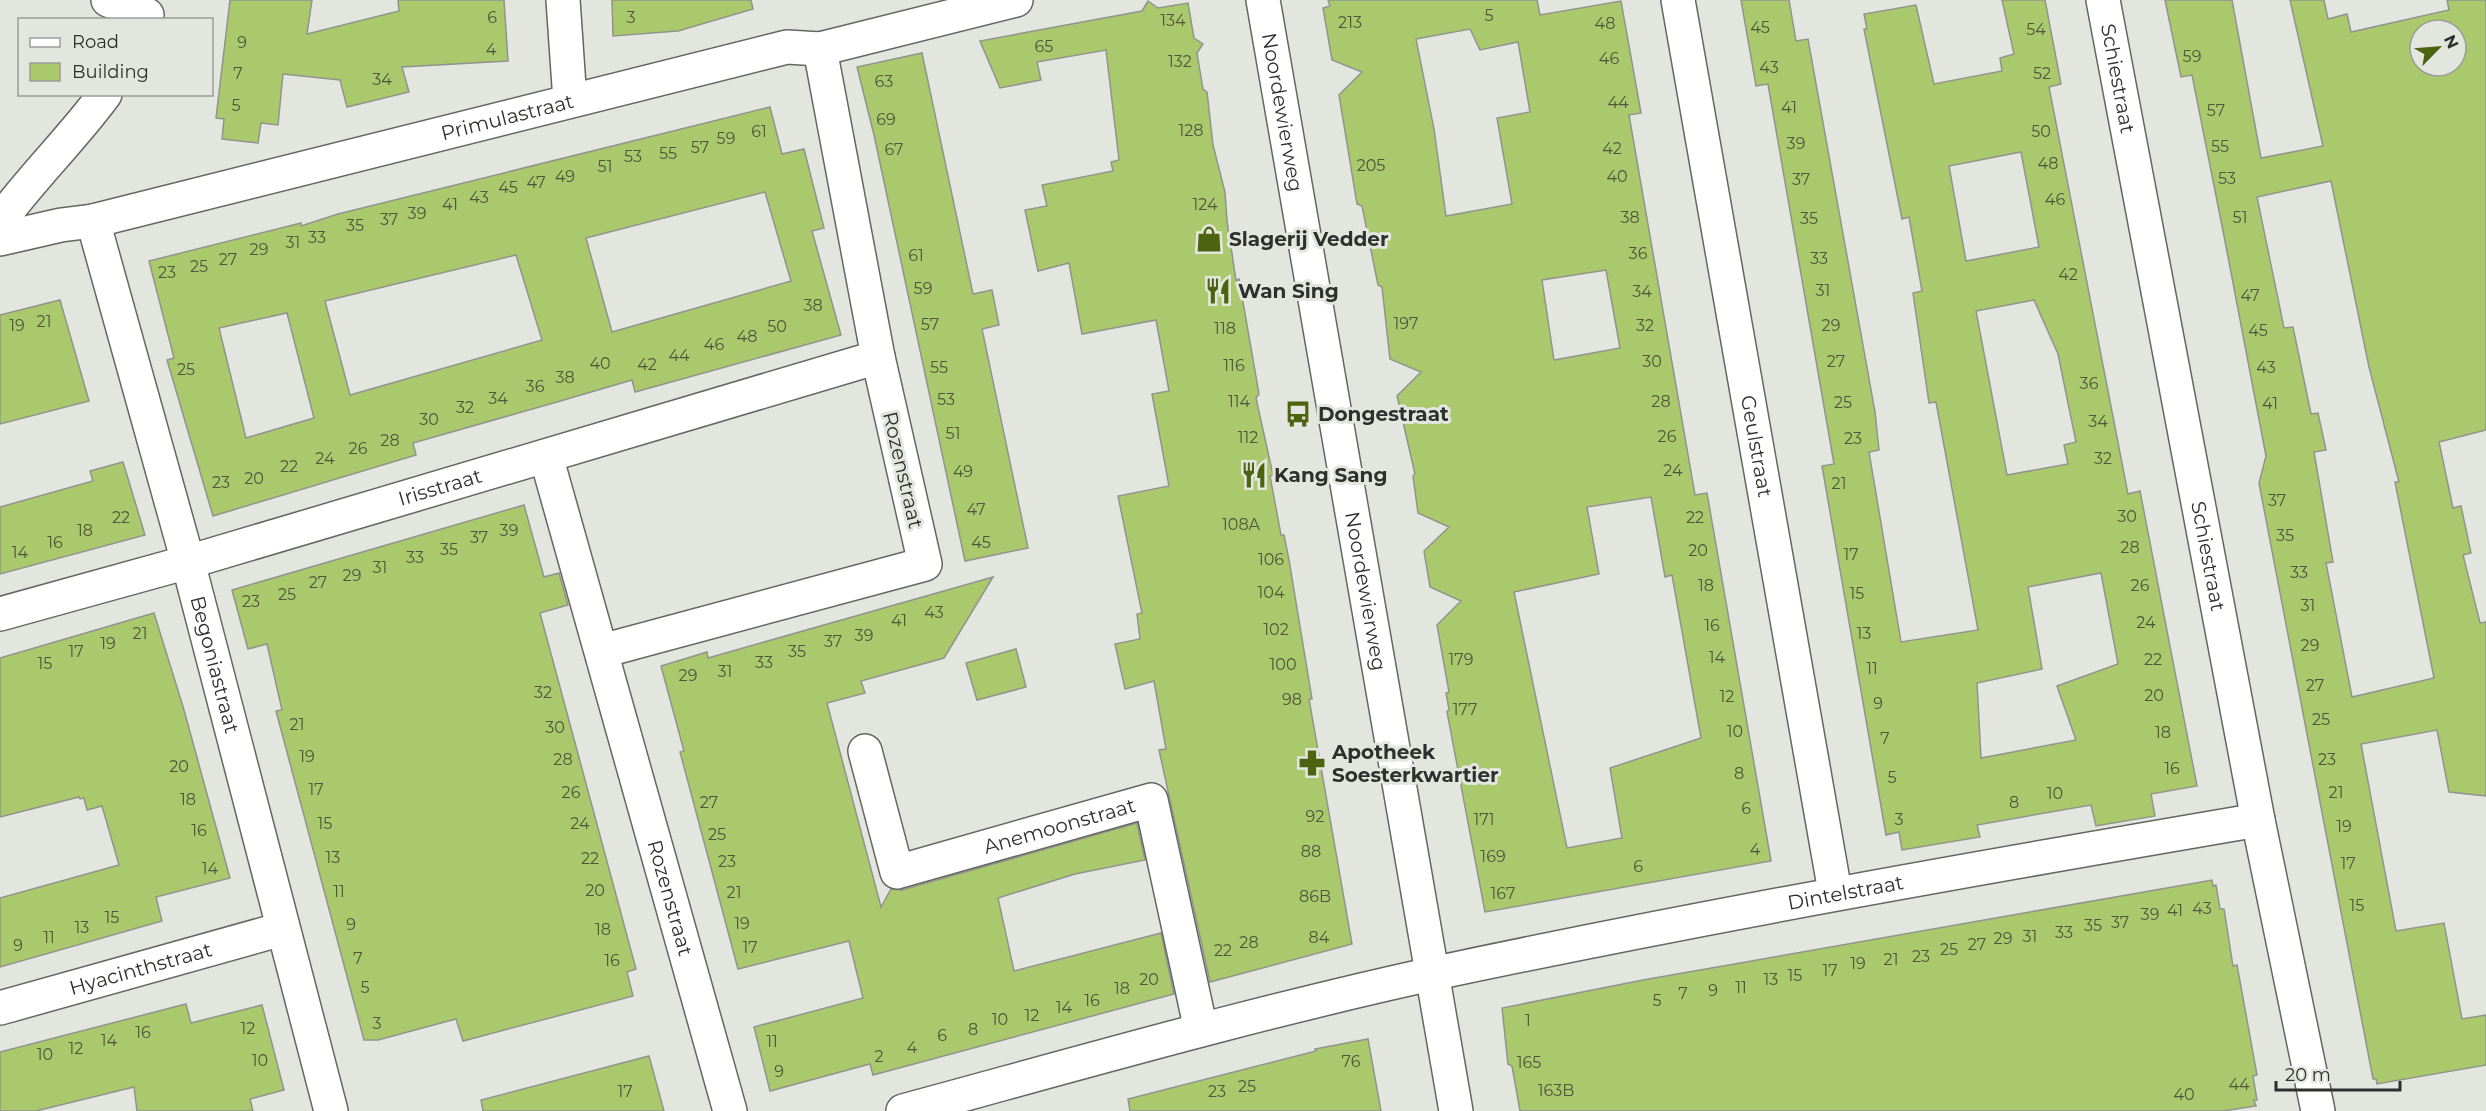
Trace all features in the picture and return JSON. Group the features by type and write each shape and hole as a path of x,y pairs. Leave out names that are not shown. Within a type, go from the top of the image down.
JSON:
{"street":[{"path":"108,0 148,12"},
{"path":"563,0 570,101"},
{"name":"Primulastraat","path":"0,239 61,225 93,221 787,47 820,49 1016,0"},
{"name":"Noordewierweg","path":"1263,0 1456,1111"},
{"name":"Geulstraat","path":"1678,0 1835,892"},
{"name":"Schiestraat","path":"2103,0 2258,820 2318,1111"},
{"name":"Rozenstraat","path":"602,651 925,564 878,357 820,49"},
{"path":"0,221 103,96"},
{"name":"Begoniastraat","path":"93,221 188,562 331,1111"},
{"name":"Irisstraat","path":"0,614 188,562 878,357"},
{"name":"Rozenstraat","path":"546,456 730,1111"},
{"name":"Anemoonstraat","path":"865,751 897,872 1151,800 1201,1030"},
{"name":"Dintelstraat","path":"1434,974 1835,892 2258,820"},
{"name":"Hyacinthstraat","path":"0,1008 282,930"},
{"path":"903,1111 1201,1030 1434,974"}],"building":[{"path":"230,0 312,0 307,34 399,11 398,0 504,0 508,61 402,67 409,92 347,107 340,80 283,74 278,125 261,123 258,143 222,139 224,119 216,118"},
{"path":"612,0 751,0 753,9 678,31 613,36"},
{"path":"1328,0 1537,0 1540,15 1621,1 1641,113 1629,115 1695,495 1707,493 1771,861 1485,912 1447,712 1449,709 1446,693 1449,692 1437,625 1461,601 1430,587 1424,551 1449,527 1418,513 1413,476 1415,474 1397,396 1421,372 1390,359 1382,287 1378,285 1362,206 1357,204 1339,95 1362,72 1332,60 1323,8 1330,6","holes":["1470,29 1480,50 1518,42 1530,112 1497,118 1512,204 1446,216 1434,129 1416,39","1606,270 1620,348 1554,360 1542,280","1651,497 1665,577 1672,575 1701,738 1610,768 1622,838 1567,848 1514,592 1599,574 1587,507"]},
{"path":"1741,0 1789,0 1796,41 1808,39 1875,412 1879,450 1869,452 1901,642 1978,630 1936,402 1929,403 1913,293 1922,291 1909,217 1902,219 1864,29 1867,29 1864,14 1916,5 1934,84 2002,71 2000,58 2014,54 2002,0 2045,0 2061,84 2049,87 2128,494 2140,491 2197,786 2151,794 2155,816 2096,826 2091,805 1977,825 1980,837 1902,850 1899,832 1886,835 1822,466 1834,464 1768,84 1756,86","holes":["2021,152 2039,247 1966,261 1949,166","2034,300 2058,354 2076,442 2064,445 2068,464 2007,475 1976,311","2101,573 2118,664 2057,686 2076,740 1981,758 1977,683 2042,669 2028,587"]},
{"path":"2165,0 2232,0 2261,158 2323,146 2290,0 2324,0 2328,19 2347,14 2351,32 2408,19 2408,78 2468,78 2468,18 2413,18 2449,10 2447,0 2486,0 2486,430 2439,442 2453,508 2461,506 2471,553 2463,555 2480,623 2486,622 2486,796 2449,792 2437,730 2361,744 2396,931 2444,923 2462,1019 2486,1015 2486,1065 2377,1084 2376,1079 2373,1079 2259,483 2266,456 2192,75 2181,77","holes":["2331,181 2369,367 2399,482 2395,482 2434,678 2352,697 2326,563 2333,562 2314,452 2326,450 2318,413 2311,414 2293,327 2284,328 2257,197"]},
{"path":"1148,1 1158,8 1188,3 1194,38 1203,44 1197,53 1203,89 1207,92 1213,145 1225,192 1236,280 1239,279 1259,394 1256,398 1273,475 1270,476 1281,535 1284,535 1289,560 1312,699 1309,699 1352,944 1210,982 1159,750 1166,749 1154,681 1125,689 1115,644 1140,639 1137,614 1142,613 1118,496 1169,486 1152,394 1169,391 1156,320 1082,334 1069,263 1038,271 1025,210 1047,206 1042,185 1113,171 1111,162 1119,160 1106,50 1037,62 1041,80 1000,88 980,41 1142,11"},
{"path":"922,53 973,294 992,290 999,325 982,329 1028,548 965,561 874,135 857,67"},
{"path":"770,107 782,154 804,149 824,228 812,231 841,335 635,392 632,380 413,443 416,455 213,516 167,360 174,358 149,261 301,223 301,226 338,214","holes":["765,192 791,281 612,332 586,238","516,255 542,340 350,395 325,301","287,313 314,418 246,438 219,328"]},
{"path":"60,300 89,401 0,424 0,315"},
{"path":"123,462 145,535 0,574 0,507 93,481 90,471"},
{"path":"524,505 544,577 559,573 568,605 540,613 636,969 627,972 633,996 463,1041 456,1019 378,1040 364,1040 276,711 282,710 267,644 248,649 232,590"},
{"path":"993,577 944,658 861,681 865,693 827,703 881,907 891,889 902,890 1137,823 1145,860 1075,874 998,898 1014,971 1161,933 1174,994 873,1075 870,1064 770,1091 754,1027 863,998 849,941 738,969 680,752 684,751 661,666 707,652 708,658"},
{"path":"154,613 184,710 230,878 156,897 162,921 0,967 0,898 119,865 102,806 87,810 84,798 79,797 0,817 0,658"},
{"path":"1016,649 1026,687 977,700 966,663"},
{"path":"2212,880 2213,886 2216,885 2220,909 2224,909 2233,966 2237,965 2257,1075 2253,1076 2256,1106 2223,1111 1520,1111 1512,1066 1508,1064 1502,1008 1643,980"},
{"path":"186,1004 191,1023 262,1005 284,1090 250,1099 253,1111 137,1111 134,1087 36,1111 0,1111 0,1052"},
{"path":"1368,1039 1381,1111 1130,1111 1128,1099 1316,1051 1315,1049"},
{"path":"649,1056 664,1111 483,1111 481,1100"}],"place":[{"name":"Slagerij Vedder","path":"1209,239"},
{"name":"Wan Sing","path":"1218,291"},
{"name":"Dongestraat","path":"1298,414"},
{"name":"Kang Sang","path":"1254,475"},
{"name":"Apotheek Soesterkwartier","path":"1312,763"}]}
